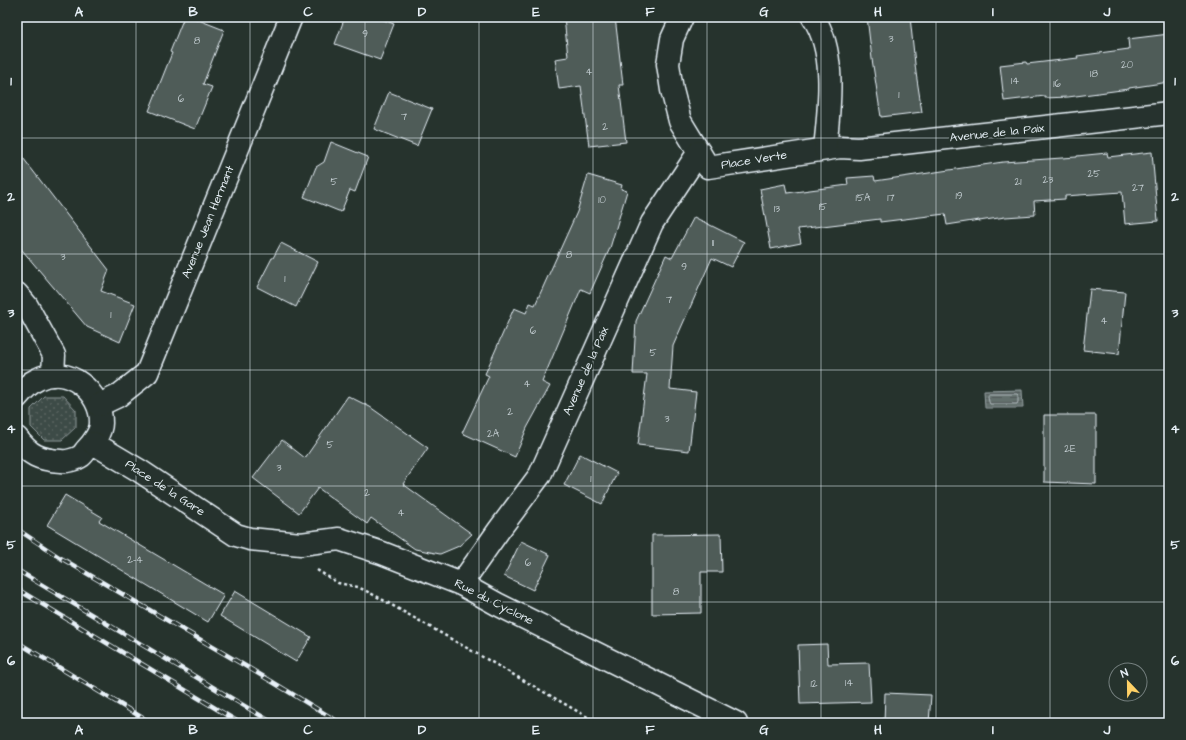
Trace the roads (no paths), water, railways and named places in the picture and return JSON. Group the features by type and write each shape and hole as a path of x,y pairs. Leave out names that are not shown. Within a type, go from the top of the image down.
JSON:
{"street":[{"name":"Avenue Jean Hermant","path":"98,405 118,396 147,373 291,17"},
{"name":"Place Verte","path":"682,17 672,39 668,64 672,90 680,121 708,167 825,149"},
{"path":"812,17 822,36 830,79 825,149"},
{"name":"Avenue de la Paix","path":"825,149 840,147 859,148 1169,113"},
{"name":"Avenue de la Paix","path":"461,584 498,530 540,475 652,223 698,152"},
{"path":"17,294 26,306 54,355 54,375"},
{"path":"17,438 24,449 43,460 63,462 81,456 93,443 101,424 98,405 91,393 80,382 67,377 54,375 39,378 20,386"},
{"name":"Place de la Gare","path":"93,443 140,471 236,535"},
{"name":"Rue du Cyclone","path":"236,535 250,539 301,544 339,540 382,553 461,584 497,604 736,723"}],"water":[{"path":"1022,390 1023,408 985,408 984,391"}],"railway":[{"path":"17,529 59,557 340,723"},
{"path":"17,570 273,723"},
{"path":"17,589 240,723"},
{"path":"17,642 151,723"}]}
